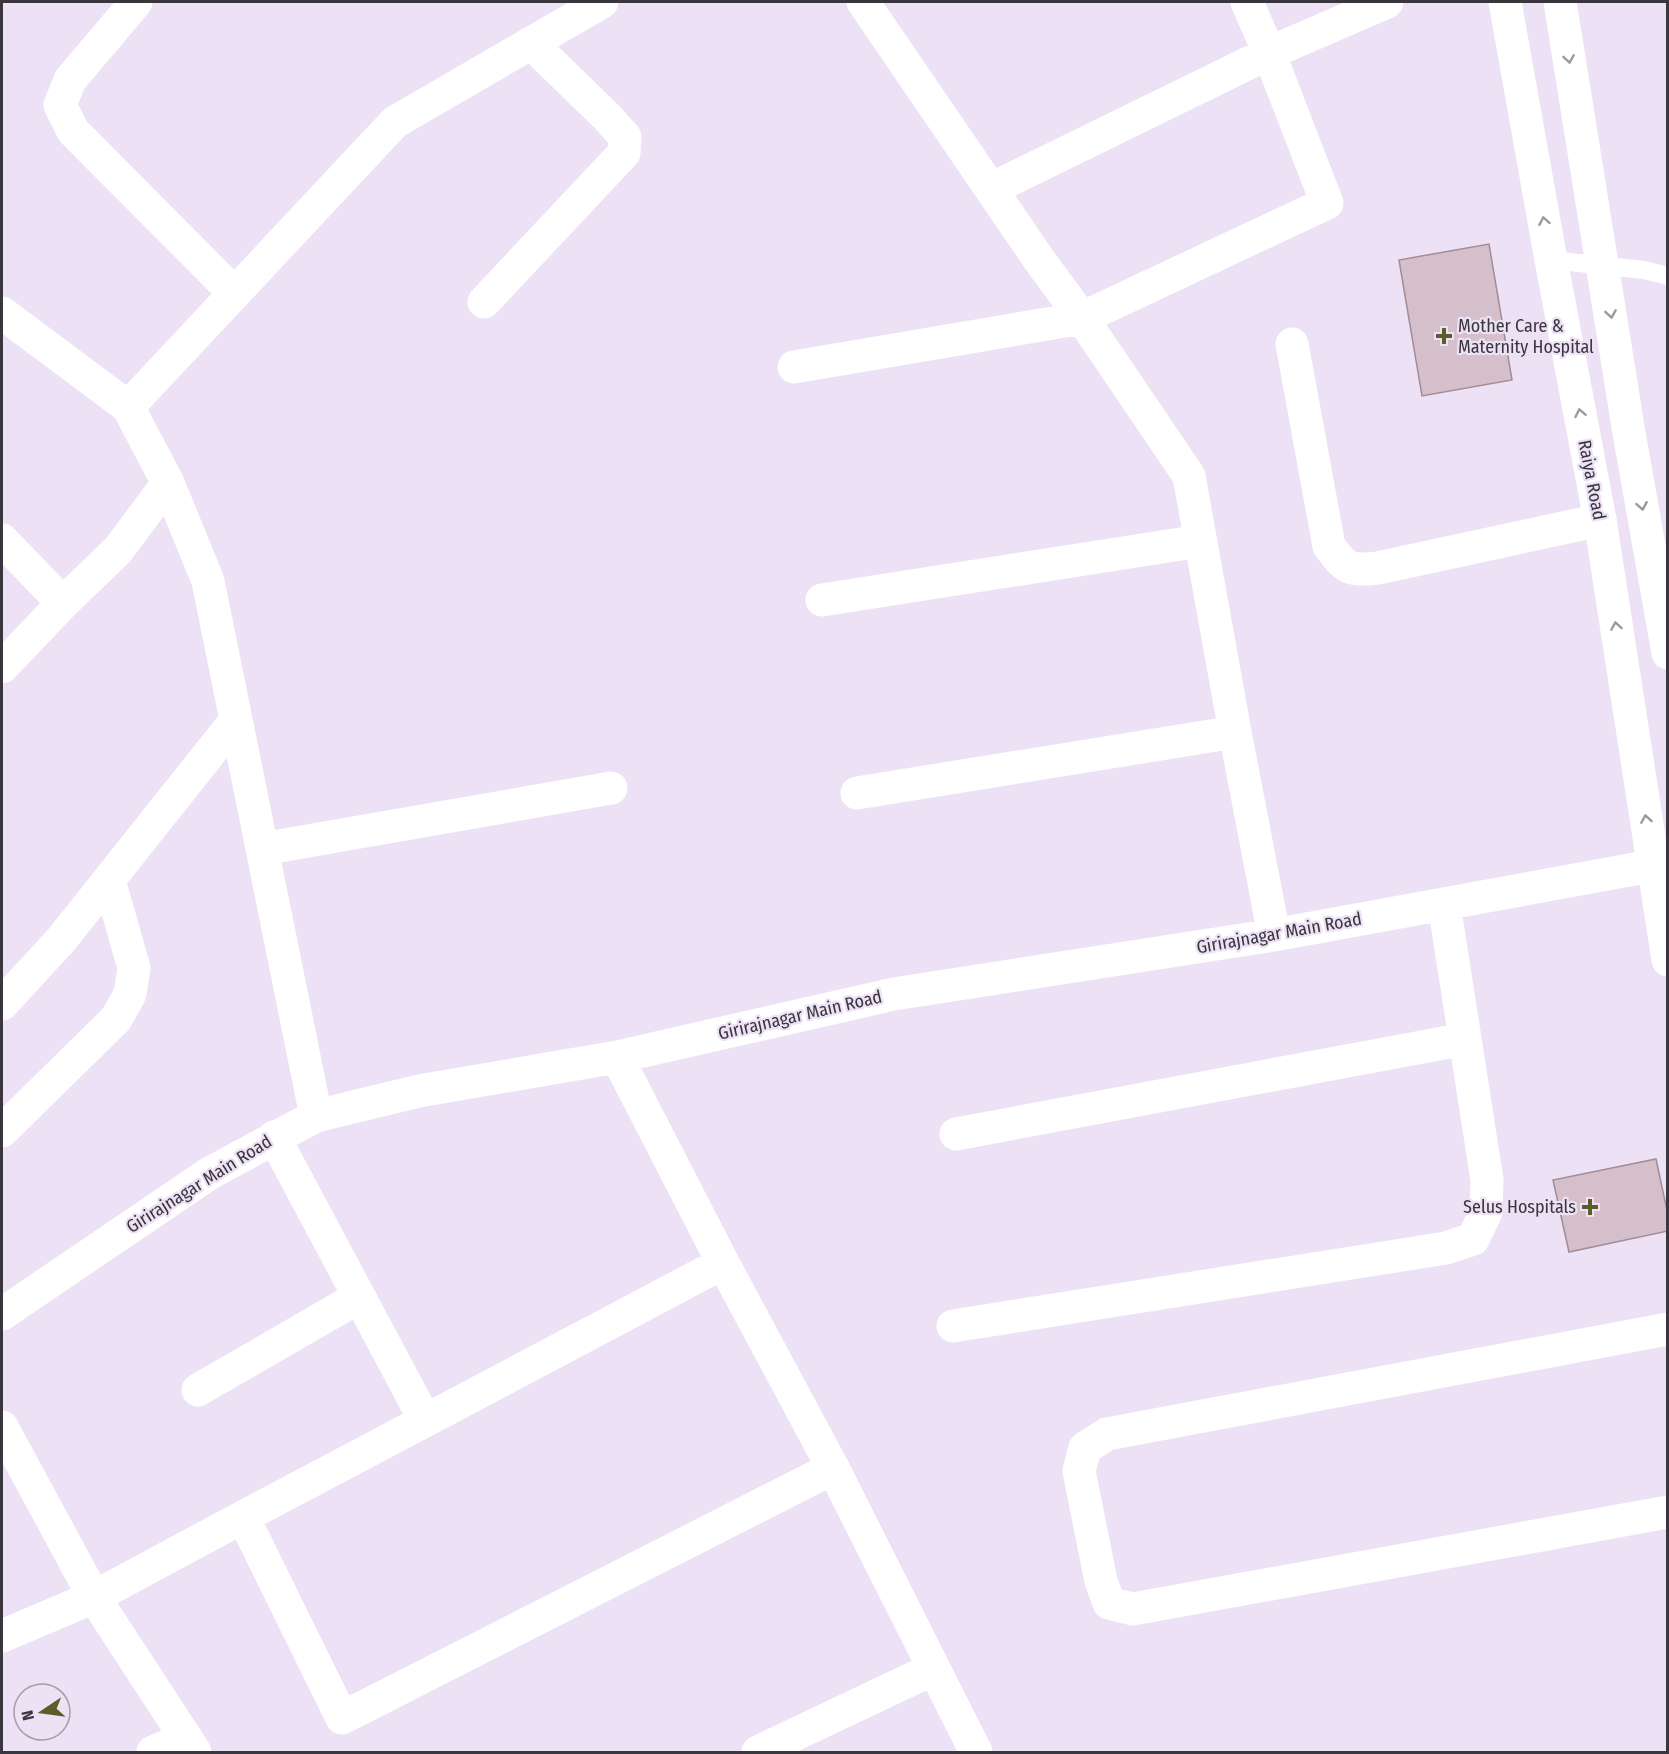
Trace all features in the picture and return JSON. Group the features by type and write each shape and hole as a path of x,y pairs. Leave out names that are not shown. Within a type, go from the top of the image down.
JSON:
{"street":[{"path":"136,2 70,80 60,105 73,131 234,293"},
{"path":"128,407 395,122 602,2"},
{"path":"863,2 1189,477 1235,732 1275,935"},
{"path":"794,368 1082,318 1327,203 1247,2"},
{"path":"991,189 1269,53 1387,2"},
{"name":"Raiya Road","path":"1505,2 1600,520 1660,865 1668,960"},
{"path":"1560,2 1629,433 1668,653"},
{"path":"484,302 624,153 625,137 531,43"},
{"path":"2,314 128,407 168,483 208,581 316,1116"},
{"path":"1292,344 1329,546 1342,564 1357,570 1378,568 1600,520"},
{"path":"2,667 118,550 168,483"},
{"path":"2,540 63,603"},
{"path":"822,600 1200,541"},
{"path":"2,1004 61,940 236,720"},
{"path":"857,793 1235,732"},
{"path":"262,849 611,788"},
{"name":"Girirajnagar Main Road","path":"2,1314 210,1173 316,1116 419,1091 617,1057 894,994 1275,935 1660,865"},
{"path":"2,1131 116,1019 130,994 134,968 109,880"},
{"path":"953,1326 1446,1248 1473,1239 1486,1212 1487,1179 1444,904"},
{"path":"956,1134 1465,1039"},
{"path":"617,1057 723,1263 833,1468 976,1752"},
{"path":"274,1137 425,1420"},
{"path":"2,1636 94,1597 723,1263"},
{"path":"198,1390 359,1297"},
{"path":"1668,1329 1107,1434 1085,1448 1079,1471 1101,1581 1109,1603 1133,1609 1668,1512"},
{"path":"2,1427 94,1597 191,1745 153,1752"},
{"path":"243,1517 342,1718 833,1468"},
{"path":"758,1752 933,1669"}],"lane":[{"path":"1551,260 1644,270 1668,276"}],"building":[{"path":"1489,244 1512,380 1422,396 1399,260"},
{"path":"1656,1159 1668,1215 1668,1231 1569,1252 1553,1180"}],"place":[{"name":"Mother Care & Maternity Hospital","path":"1444,336"},
{"name":"Selus Hospitals","path":"1590,1207"}]}
